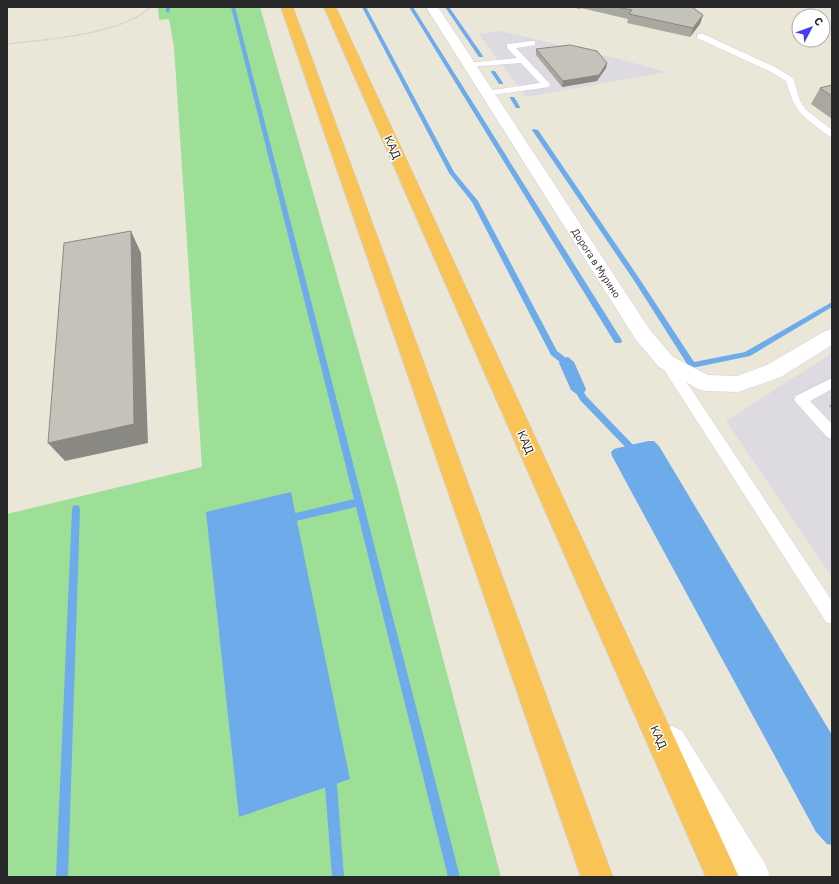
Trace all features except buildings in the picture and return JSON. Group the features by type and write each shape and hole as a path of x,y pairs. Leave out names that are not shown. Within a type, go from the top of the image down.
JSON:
{"highway":[{"path":"287,7 597,877"},
{"name":"КАД","path":"330,7 723,877"}],"street":[{"name":"Дорога в Мурино","path":"432,7 643,335 666,362 705,383 738,384 774,371 832,336"},
{"path":"624,660 754,877"}],"lane":[{"path":"700,36 772,69 790,80 796,101 803,112 832,134"},
{"path":"487,94 546,85 510,46 532,43"},
{"path":"470,65 523,60"},
{"path":"666,362 832,616"},
{"path":"832,383 801,400 832,433"}],"path":[{"path":"7,44 113,26 134,20 148,11 151,7"}],"shaded area":[{"path":"501,31 667,72 526,97 479,34"},
{"path":"832,353 832,577 726,421"}],"green space":[{"path":"158,7 260,7 397,485 501,877 7,877 7,514 202,467 174,47 169,19 159,20"}],"water":[{"path":"568,357 574,362 586,389 584,393 578,395 571,390 559,363 560,359"},
{"path":"654,441 659,446 832,735 832,845 827,844 816,832 612,456 611,452 614,449"},
{"path":"291,492 350,779 239,817 206,512"}],"waterway":[{"path":"168,7 168,12"},
{"path":"233,7 359,502"},
{"path":"364,7 452,173 475,201 554,353 563,360 567,367"},
{"path":"411,7 618,341"},
{"path":"447,7 481,56"},
{"path":"493,72 501,83"},
{"path":"512,98 518,107"},
{"path":"535,130 637,280 692,365 747,354 832,304"},
{"path":"576,385 583,398 635,452"},
{"path":"296,517 359,502"},
{"path":"359,502 454,877"},
{"path":"62,877 76,509"},
{"path":"331,785 338,877"}]}
